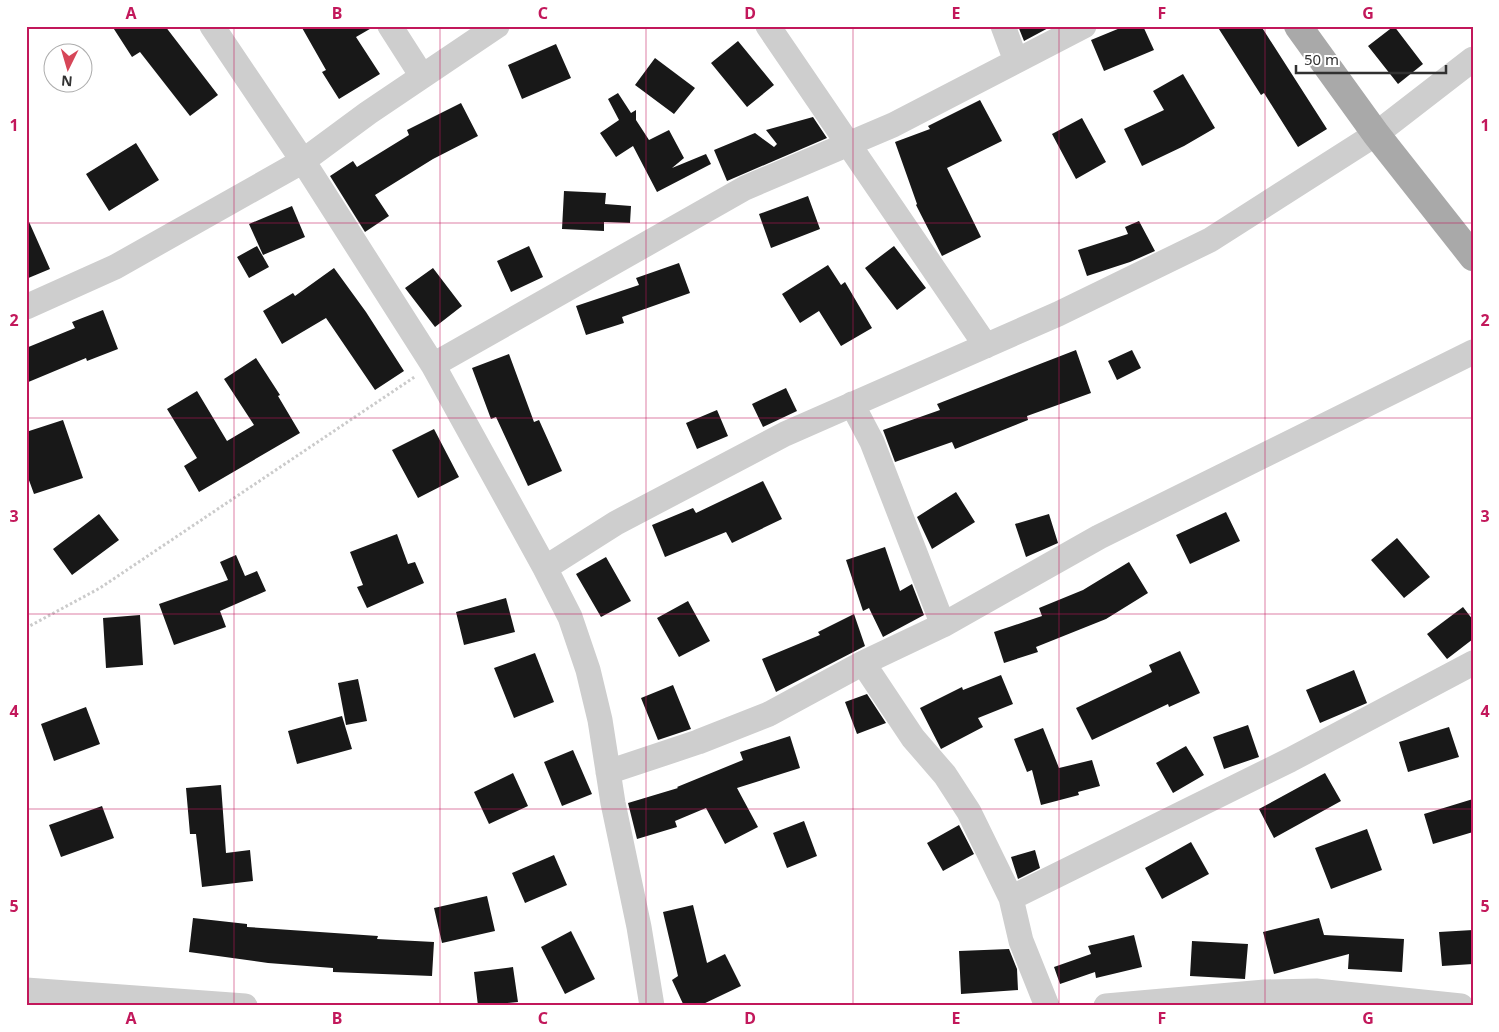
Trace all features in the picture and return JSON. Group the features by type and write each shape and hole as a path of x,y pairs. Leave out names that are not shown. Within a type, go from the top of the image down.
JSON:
{"main road":[{"path":"1298,26 1376,134 1473,257"}],"street":[{"path":"212,26 302,161 432,364 546,568 570,617 588,670 652,1006"},
{"path":"390,26 422,76"},
{"path":"26,307 115,267 302,161 368,113 497,26"},
{"path":"768,26 986,346"},
{"path":"1003,26 1016,61"},
{"path":"432,364 745,188 893,125 1084,26"},
{"path":"546,568 616,522 785,434 986,346 1210,240 1376,134 1473,59"},
{"path":"608,772 698,742 768,714 863,663 943,625 1099,537 1473,352"},
{"path":"852,404 872,442 943,625"},
{"path":"863,663 914,738 945,775 970,812 1012,898 1021,941 1047,1006"},
{"path":"1012,898 1290,760 1473,663"},
{"path":"26,990 245,1006"},
{"path":"1106,1006 1265,992 1316,991 1369,1002 1461,1006"}],"path":[{"path":"26,628 100,588 432,364"}],"building":[{"path":"112,26 165,26 218,95 190,116 140,52 132,57"},
{"path":"301,26 375,26 356,37 380,74 339,99 322,72 326,70"},
{"path":"1018,26 1052,26 1024,41"},
{"path":"1125,26 1143,26 1154,50 1104,71 1091,40"},
{"path":"1217,26 1261,26 1327,129 1298,147 1264,93 1261,95"},
{"path":"1394,26 1423,64 1398,84 1368,46"},
{"path":"738,41 774,85 747,107 711,63"},
{"path":"556,44 571,78 522,99 508,65"},
{"path":"655,58 695,88 674,114 635,85"},
{"path":"1183,74 1215,128 1184,146 1142,166 1124,129 1164,110 1153,91"},
{"path":"618,93 631,113 636,110 636,120 649,140 669,130 684,158 672,168 706,154 711,164 657,192 633,146 616,157 600,133 619,120 608,99"},
{"path":"980,100 1002,141 947,168 981,237 942,256 916,205 895,142 930,129 928,126"},
{"path":"461,103 478,136 433,159 375,195 389,216 365,232 330,176 353,161 357,167 409,135 407,130"},
{"path":"813,117 827,138 727,181 714,150 755,133 774,147 777,144 766,130"},
{"path":"1082,118 1106,162 1076,179 1052,134"},
{"path":"136,143 159,180 109,211 86,174"},
{"path":"564,191 606,193 605,204 631,206 630,223 604,222 604,231 562,229"},
{"path":"808,196 820,229 771,248 759,214"},
{"path":"292,206 305,237 263,255 249,224"},
{"path":"26,215 50,269 26,279"},
{"path":"1139,221 1155,251 1130,262 1087,276 1078,250 1128,234 1125,227"},
{"path":"257,246 269,267 249,278 237,257"},
{"path":"529,246 543,277 511,292 497,261"},
{"path":"894,246 926,288 897,310 865,268"},
{"path":"679,263 690,293 622,317 624,323 586,335 576,306 639,285 636,278"},
{"path":"828,265 841,285 845,282 872,328 841,346 819,311 800,323 782,294"},
{"path":"334,268 366,312 404,371 375,390 326,318 282,344 263,311 293,293 295,296"},
{"path":"433,268 462,306 435,327 405,288"},
{"path":"103,310 118,349 87,361 86,358 26,383 26,348 75,328 72,322"},
{"path":"1076,350 1091,393 1027,416 1028,420 955,449 952,442 895,462 883,430 940,410 937,404"},
{"path":"1132,350 1141,368 1117,380 1108,361"},
{"path":"509,354 534,422 539,420 562,471 528,486 496,417 491,419 472,368"},
{"path":"256,358 280,395 278,396 300,433 199,492 184,466 197,458 167,409 197,391 227,441 254,425 224,379"},
{"path":"786,388 797,411 763,427 752,404"},
{"path":"717,410 728,436 697,449 686,423"},
{"path":"63,420 83,478 34,494 26,472 26,432"},
{"path":"434,429 459,477 418,498 392,450"},
{"path":"763,481 782,519 732,543 726,532 665,557 652,525 693,508 696,513"},
{"path":"956,492 975,522 932,549 917,517"},
{"path":"1226,512 1240,541 1190,564 1176,535"},
{"path":"99,514 119,540 72,575 53,549"},
{"path":"1049,514 1058,543 1026,557 1015,524"},
{"path":"397,534 408,564 415,562 424,583 367,608 357,587 363,585 350,552"},
{"path":"1397,538 1430,577 1404,598 1371,560"},
{"path":"885,547 900,591 912,584 924,615 883,637 869,608 863,611 846,560"},
{"path":"236,555 245,576 257,571 266,591 220,611 226,627 174,645 159,604 228,580 220,562"},
{"path":"606,557 631,601 601,617 576,574"},
{"path":"1129,562 1148,593 1106,619 1036,647 1038,652 1004,663 994,632 1042,616 1039,608 1083,590"},
{"path":"506,598 515,632 464,645 456,612"},
{"path":"688,601 710,641 679,657 657,618"},
{"path":"1463,607 1473,620 1473,639 1447,659 1427,634"},
{"path":"854,614 865,646 776,692 762,659 820,635 818,632"},
{"path":"140,615 143,665 106,668 103,618"},
{"path":"1180,651 1200,693 1169,707 1168,704 1092,740 1076,708 1152,672 1149,665"},
{"path":"535,653 554,702 514,718 494,668"},
{"path":"1354,670 1367,703 1320,723 1306,690"},
{"path":"1001,675 1013,704 978,718 983,727 941,749 920,708 962,687 963,690"},
{"path":"358,679 367,721 346,725 338,683"},
{"path":"673,685 691,729 658,740 641,698"},
{"path":"867,694 886,723 857,734 845,702"},
{"path":"86,707 100,744 54,761 41,724"},
{"path":"342,716 352,749 297,764 288,731"},
{"path":"1248,725 1259,757 1224,769 1213,737"},
{"path":"1449,727 1459,757 1408,772 1399,742"},
{"path":"1043,728 1059,768 1092,760 1100,786 1078,792 1079,795 1041,805 1032,770 1027,772 1014,739"},
{"path":"790,736 800,768 737,788 758,827 725,844 706,808 675,821 677,827 637,839 628,803 678,788 743,760 740,752"},
{"path":"1186,746 1204,775 1173,793 1156,763"},
{"path":"573,750 592,794 562,806 544,762"},
{"path":"513,773 528,806 489,824 474,792"},
{"path":"1325,773 1341,801 1274,838 1259,809"},
{"path":"221,785 226,853 250,850 253,881 202,887 196,834 190,834 186,788"},
{"path":"1473,799 1473,832 1433,844 1424,814"},
{"path":"102,806 114,838 61,857 49,825"},
{"path":"804,821 817,856 787,868 773,833"},
{"path":"959,825 974,854 943,871 927,843"},
{"path":"1367,829 1382,870 1331,889 1315,848"},
{"path":"1191,842 1209,874 1162,899 1145,868"},
{"path":"1035,850 1040,868 1018,879 1011,857"},
{"path":"554,855 567,885 525,903 512,873"},
{"path":"487,896 495,931 442,943 434,908"},
{"path":"693,905 707,963 725,954 741,986 699,1006 684,1006 672,980 678,976 663,912"},
{"path":"193,918 247,924 247,927 378,936 377,939 434,942 432,976 333,972 333,968 268,963 189,952"},
{"path":"1319,918 1324,935 1404,939 1402,972 1348,969 1349,954 1274,974 1263,932"},
{"path":"1473,930 1473,964 1442,966 1439,932"},
{"path":"571,931 595,979 565,994 541,947"},
{"path":"1134,935 1142,967 1096,978 1095,972 1060,984 1054,967 1091,954 1088,946"},
{"path":"1192,941 1248,944 1245,979 1190,976"},
{"path":"1009,949 1017,969 1018,990 961,994 959,951"},
{"path":"513,967 518,1002 478,1006 474,972"}]}
